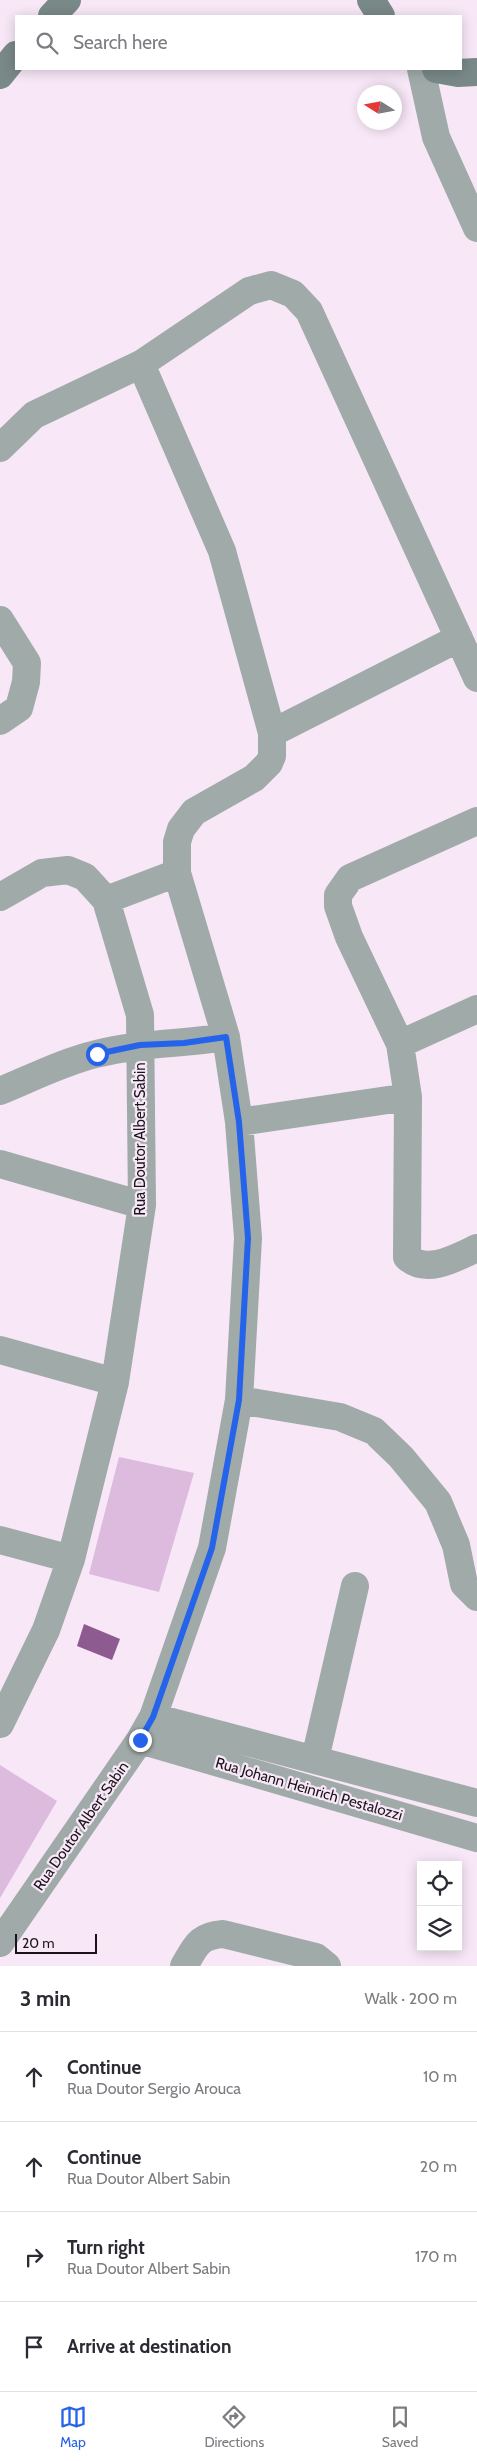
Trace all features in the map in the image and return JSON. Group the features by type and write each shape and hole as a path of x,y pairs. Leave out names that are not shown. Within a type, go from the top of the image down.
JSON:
{"main road":[{"path":"53,15 67,0"},
{"path":"371,0 380,15"},
{"path":"0,74 15,56"},
{"path":"443,70 477,72"}],"street":[{"path":"421,70 436,137 477,228"},
{"path":"0,448 34,415 141,364 249,291 271,285 293,294 309,311 477,678"},
{"path":"141,364 222,552 272,732 272,756 269,763 254,778 194,812 181,829 177,842 177,873 226,1037"},
{"path":"0,620 27,663 26,682 19,708 0,721"},
{"path":"272,732 459,638"},
{"path":"477,821 350,878 338,895 338,906 349,937 400,1044 408,1097 406,1257 414,1264 425,1266 452,1260 477,1248"},
{"path":"0,897 42,873 68,870 85,877 106,900 138,1007 140,1045 66,1063 0,1091"},
{"path":"106,900 177,873"},
{"path":"400,1044 477,1009"},
{"name":"Rua Doutor Albert Sabin","path":"0,1724 46,1630 71,1560 115,1382 142,1205 140,1045 184,1043 226,1037 239,1122 248,1238 239,1400 212,1548 146,1728 0,1944"},
{"path":"239,1122 408,1097"},
{"path":"0,1164 142,1205"},
{"path":"0,1350 115,1382"},
{"path":"239,1400 340,1417 374,1431 401,1457 438,1502 456,1544 464,1584 477,1597"},
{"path":"0,1540 71,1560"},
{"path":"315,1759 355,1586"},
{"name":"Rua Johann Heinrich Pestalozzi","path":"146,1728 315,1759 477,1804"},
{"name":"Rua Johann Heinrich Pestalozzi","path":"146,1728 477,1838"},
{"path":"184,1966 196,1946 207,1936 223,1934 316,1958 327,1966"}],"shaded area":[{"path":"119,1457 194,1473 159,1592 89,1574"},
{"path":"0,1765 57,1801 0,1898"}],"building":[{"path":"84,1624 120,1639 112,1660 77,1646"}],"route":[{"path":"97,1054 140,1045 184,1043 226,1037 239,1122 248,1238 239,1400 212,1548 153,1717 140,1740"}]}
